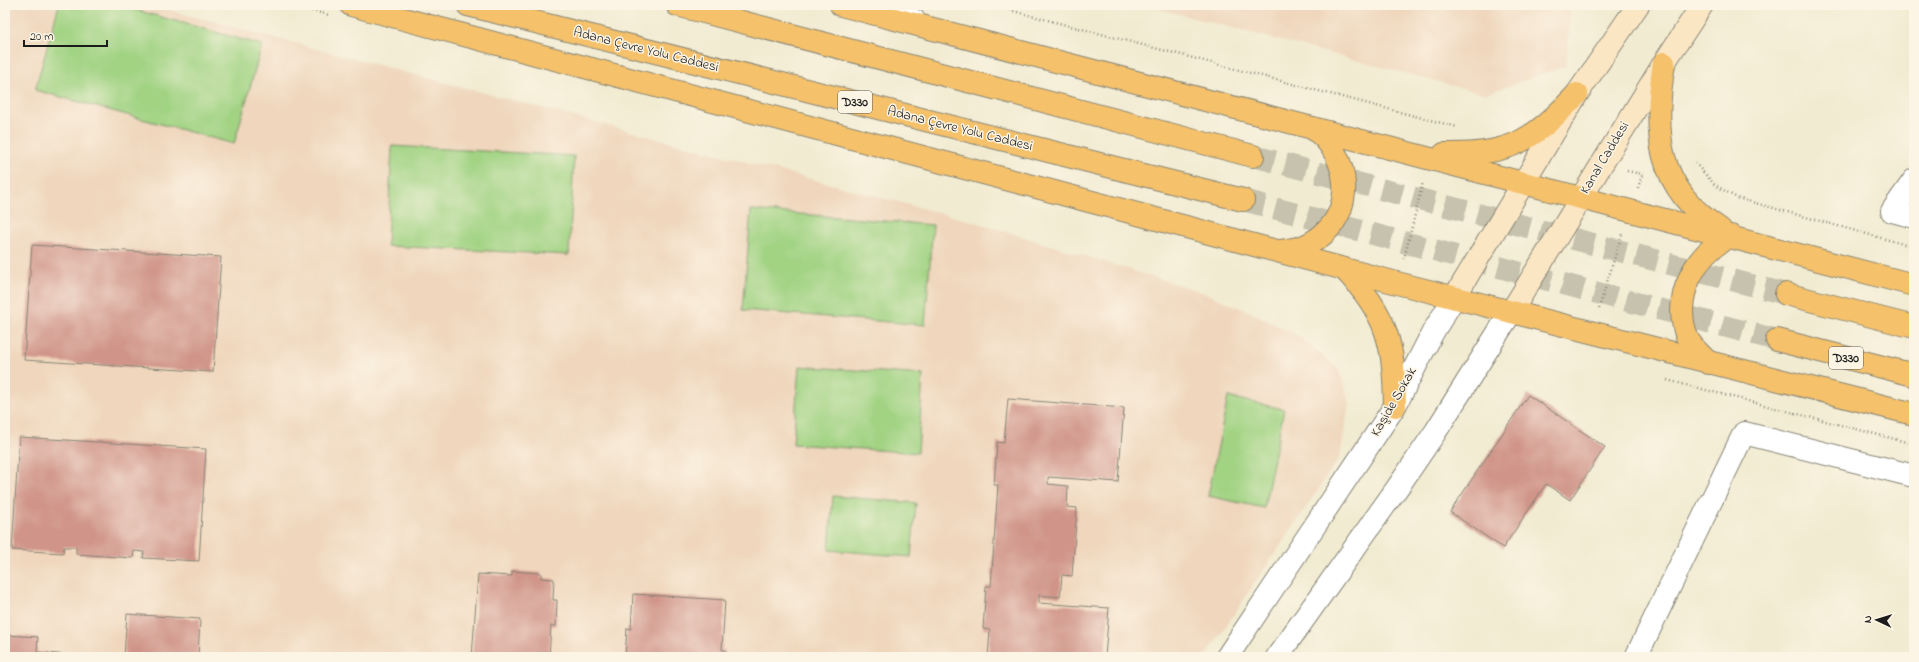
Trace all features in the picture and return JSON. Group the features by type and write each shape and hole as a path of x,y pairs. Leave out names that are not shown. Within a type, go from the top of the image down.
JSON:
{"highway":[{"path":"351,5 1454,298 1914,414"},
{"name":"Adana Çevre Yolu Caddesi","path":"468,5 1243,200"},
{"path":"677,5 1253,156"},
{"path":"841,5 1313,128 1425,155 1914,285"},
{"path":"1664,63 1658,98 1660,127 1667,167 1672,179 1684,198 1703,218 1731,236"},
{"path":"1425,155 1471,154 1500,150 1530,137 1544,127 1578,94"},
{"path":"1279,251 1301,247 1316,240 1328,230 1337,218 1344,203 1345,187 1342,170 1335,153 1326,140 1313,128"},
{"path":"1709,363 1687,338 1682,310 1683,294 1694,267 1706,252 1731,236"},
{"path":"1344,269 1363,289 1379,313 1387,332 1394,378 1395,406"},
{"path":"1786,294 1914,327"},
{"name":"D330","path":"1777,340 1914,375"}],"main road":[{"path":"1454,298 1578,94 1638,5"},
{"name":"Kanal Caddesi","path":"1511,312 1601,164 1702,5"}],"street":[{"path":"1914,180 1892,211 1914,217"},
{"name":"Kaşide Sokak","path":"1227,657 1395,406 1433,332 1454,298"},
{"path":"1277,657 1436,431 1511,312"},
{"path":"1636,657 1744,433 1914,476"}],"lane":[{"path":"893,5 957,34"}],"path":[{"path":"990,5 1460,128"},
{"path":"1397,283 1425,155 1439,122"},
{"path":"1601,164 1642,175 1693,160 1715,185 1737,198 1914,247"},
{"path":"1591,333 1642,175"}],"shaded area":[{"path":"5,5 150,5 978,223 1202,292 1257,315 1300,337 1339,370 1349,403 1340,457 1205,657 5,657"},
{"path":"1144,5 1571,5 1566,66 1485,94"}],"green space":[{"path":"59,5 118,5 262,45 234,144 35,90"},
{"path":"392,146 574,156 569,255 387,246"},
{"path":"751,210 933,225 925,325 743,310"},
{"path":"799,366 923,375 918,453 793,444"},
{"path":"1228,397 1284,409 1264,508 1208,496"},
{"path":"833,496 916,503 911,557 829,550"}],"building":[{"path":"32,245 221,257 213,372 24,360"},
{"path":"1528,395 1605,447 1570,500 1546,484 1503,548 1450,512"},
{"path":"1008,399 1124,408 1118,482 1048,477 1048,484 1068,486 1067,507 1077,508 1072,576 1062,575 1060,597 1039,595 1039,603 1109,608 1105,657 988,657 990,630 983,629 986,586 991,586 998,485 994,485 997,442 1004,443"},
{"path":"19,437 206,449 199,561 143,558 144,552 134,551 133,558 76,554 76,547 64,547 63,553 12,550"},
{"path":"512,571 541,573 541,578 554,579 553,600 557,600 556,626 551,626 549,657 472,657 478,574 512,576"},
{"path":"633,594 725,600 722,650 725,650 725,657 625,657 627,628 631,629"},
{"path":"127,614 200,619 198,657 124,657"},
{"path":"7,635 38,637 37,652 89,657 6,657"}],"tunnel":[{"path":"1253,156 1786,294"},
{"path":"1243,200 1777,340"}]}
